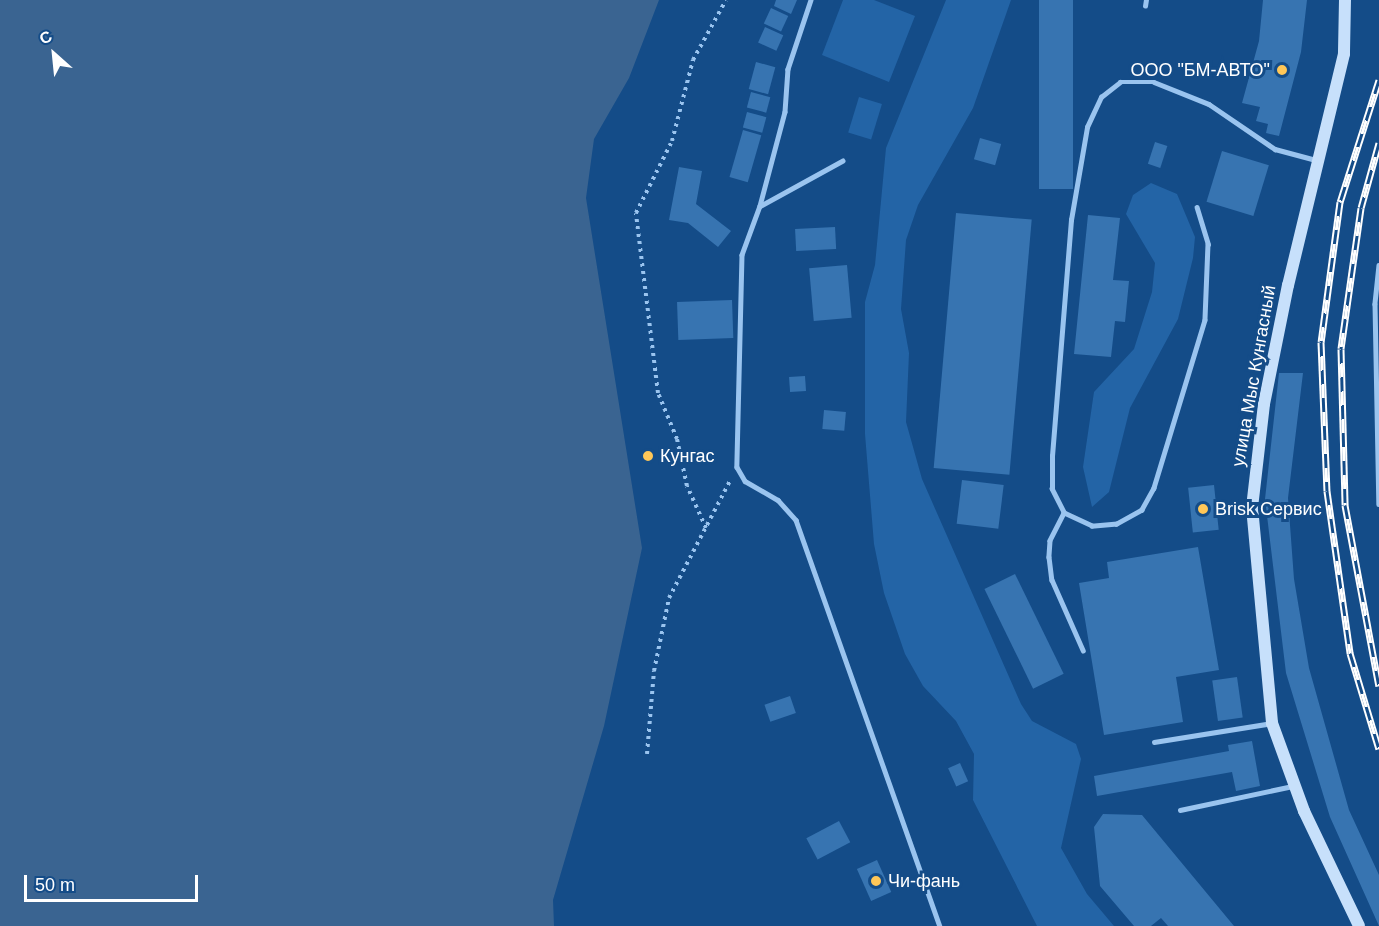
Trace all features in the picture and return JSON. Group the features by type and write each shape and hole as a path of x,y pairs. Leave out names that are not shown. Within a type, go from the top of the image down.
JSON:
{"street":[{"name":"улица Мыс Кунгасный","path":"1346,0 1344,54 1316,160 1263,404 1253,496 1255,567 1272,723 1293,786 1359,926"}],"lane":[{"path":"811,0 788,69 784,112 760,206 742,255 737,467 745,481 778,500 796,520 940,926"},
{"path":"1197,207 1208,244 1205,320 1154,488 1142,510 1118,524 1092,526 1064,513 1052,489 1052,456 1070,231 1087,127 1101,97 1120,82 1154,82 1209,104 1275,149 1316,160"},
{"path":"760,206 842,161"},
{"path":"1379,265 1375,304 1379,504"},
{"path":"1064,513 1050,540 1050,568 1083,650"},
{"path":"1154,742 1272,723"},
{"path":"1180,810 1293,786"}],"path":[{"path":"706,528 687,486 677,439 658,393 636,213 672,141 693,60 726,0"},
{"path":"646,754 654,671 669,598 737,467"}],"shaded area":[{"path":"0,0 659,0 629,78 594,139 586,198 642,548 604,726 553,900 554,926 0,926"},
{"path":"843,0 874,0 915,16 889,82 822,55"},
{"path":"946,0 1011,0 973,108 918,205 906,240 901,309 909,353 906,422 922,479 1021,704 1032,721 1076,744 1081,759 1061,848 1087,894 1114,926 1037,926 973,800 974,754 956,721 923,686 905,654 884,593 874,544 865,434 865,302 875,265 886,148"},
{"path":"859,97 882,104 871,139 848,132"},
{"path":"1151,183 1177,194 1195,237 1193,258 1178,319 1130,408 1109,492 1092,507 1083,467 1094,392 1134,349 1152,292 1155,263 1126,214 1133,195"}],"building":[{"path":"776,0 797,0 791,14 774,6"},
{"path":"1039,0 1073,0 1073,189 1039,189"},
{"path":"1263,0 1307,0 1301,52 1279,136 1266,133 1268,124 1256,121 1260,107 1242,103 1259,41"},
{"path":"771,8 788,16 781,31 764,23"},
{"path":"765,27 783,35 776,51 758,43"},
{"path":"756,62 775,67 768,94 749,89"},
{"path":"751,92 770,97 766,113 747,107"},
{"path":"747,112 766,117 762,133 743,127"},
{"path":"743,130 761,135 748,182 729,177"},
{"path":"980,138 1001,144 995,165 974,159"},
{"path":"1155,142 1167,146 1160,168 1148,164"},
{"path":"1222,151 1269,165 1253,216 1207,202"},
{"path":"679,167 702,171 696,204 731,231 718,247 688,223 669,220"},
{"path":"956,213 1032,220 1009,475 934,468"},
{"path":"1088,215 1120,218 1113,280 1129,281 1125,322 1115,321 1111,357 1074,354"},
{"path":"835,227 836,249 796,251 795,229"},
{"path":"847,265 852,318 814,321 809,268"},
{"path":"732,300 733,338 678,340 677,302"},
{"path":"1279,373 1303,373 1288,498 1294,579 1309,668 1349,810 1379,875 1379,926 1330,817 1286,673 1265,499"},
{"path":"805,376 806,391 790,392 789,377"},
{"path":"824,410 846,412 844,431 822,429"},
{"path":"962,480 1004,485 998,529 957,524"},
{"name":"Brisk Сервис","path":"1214,485 1219,530 1193,532 1188,488"},
{"path":"1198,547 1219,670 1176,677 1183,722 1104,735 1079,583 1109,578 1107,562"},
{"path":"1015,574 1064,674 1033,689 984,589"},
{"path":"1237,677 1243,718 1218,721 1212,680"},
{"path":"790,696 796,713 770,722 764,705"},
{"path":"1252,741 1260,786 1236,791 1232,772 1097,796 1094,776 1229,751 1228,745"},
{"path":"960,763 968,781 956,787 948,768"},
{"path":"1103,814 1142,815 1234,926 1168,926 1161,918 1151,926 1134,926 1100,886 1094,827"},
{"path":"839,821 850,842 818,860 806,838"},
{"path":"877,860 891,892 871,901 857,869"}],"railway":[{"path":"1379,80 1340,202 1321,342 1327,491 1350,653 1379,749"},
{"path":"1379,143 1361,208 1341,349 1345,505 1379,686"}],"place":[{"name":"ООО \"БМ-АВТО\"","path":"1282,70"},
{"name":"Кунгас","path":"648,456"},
{"name":"Brisk Сервис","path":"1203,509"},
{"name":"Чи-фань","path":"876,881"}]}
